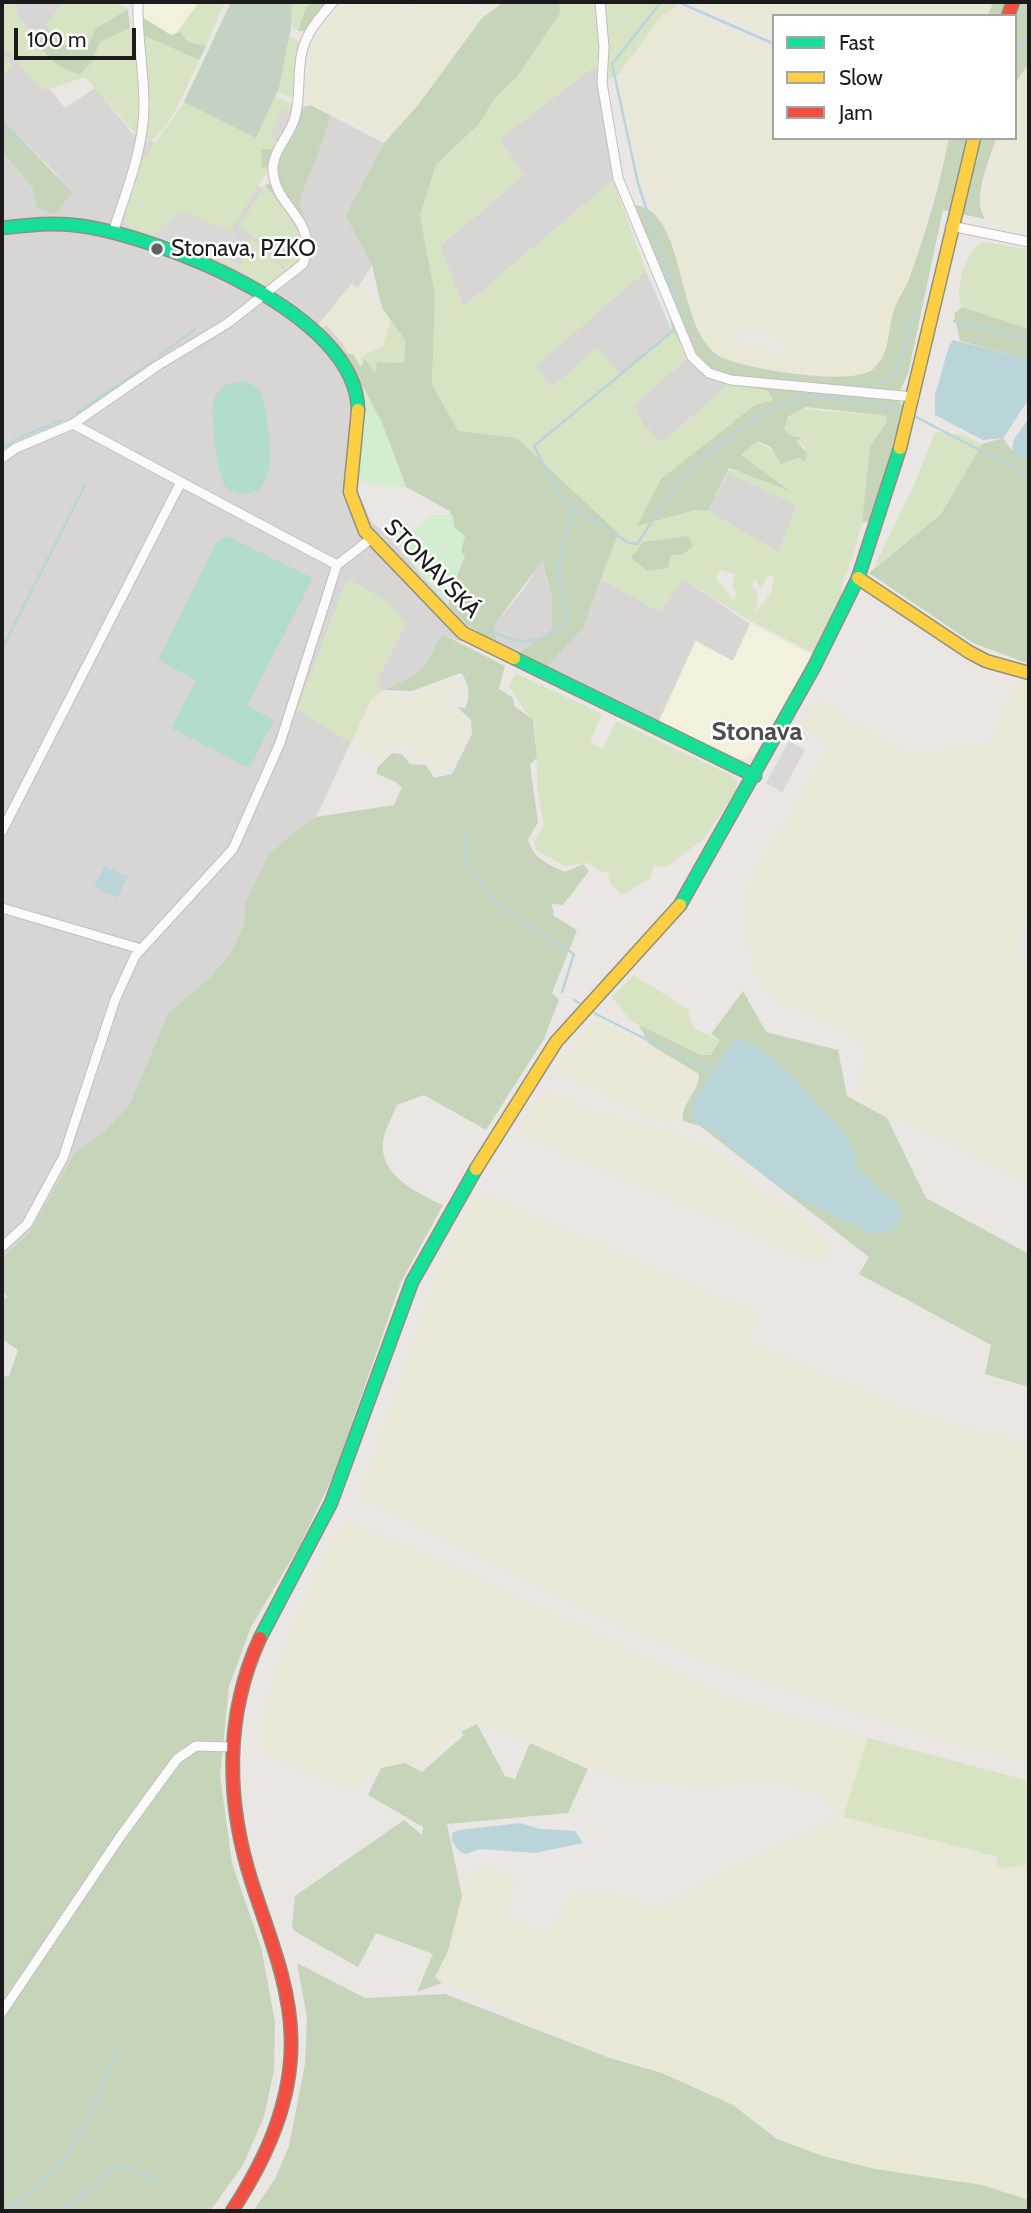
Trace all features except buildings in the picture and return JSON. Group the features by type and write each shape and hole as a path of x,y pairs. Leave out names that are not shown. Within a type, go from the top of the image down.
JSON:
{"street":[{"path":"2,228 55,225 113,233 134,165 144,107 137,32 138,2"},
{"path":"2,458 16,448 73,424 268,295 303,264 308,250 306,232 278,188 272,170 295,118 302,51 312,29 332,2"},
{"path":"600,2 604,47 602,83 618,178 692,357 709,373 732,380 914,397"},
{"path":"232,2211 260,2167 281,2114 289,2070 289,2011 272,1936 240,1840 231,1747 254,1646 332,1502 414,1279 474,1172 555,1044 666,924 710,859 858,579 885,502 914,397 951,226 973,140"},
{"path":"951,226 1029,242"},
{"name":"STONAVSKÁ","path":"113,233 189,256 230,273 268,295 322,339 347,368 356,387 357,410 349,493 355,513 372,538 463,634 755,776"},
{"path":"73,424 337,565"},
{"path":"2,831 181,482"},
{"path":"2,1247 27,1224 63,1158 115,1000 141,949 233,849 279,743 337,565 372,538"},
{"path":"858,579 968,652 986,661 1029,673"},
{"path":"2,908 141,949"},
{"path":"2,2012 120,1837 177,1759 196,1745 231,1747"}],"shaded area":[{"path":"15,2 60,2 58,10 46,24 51,30 30,32 18,15"},
{"path":"145,2 199,2 176,34 171,36 142,17"},
{"path":"13,44 65,108 95,88 132,133 298,203 330,115 384,143 345,216 372,265 334,325 363,386 357,490 371,521 386,534 468,626 462,642 442,634 426,663 415,674 373,695 316,817 292,834 245,904 244,923 232,951 160,1033 129,1105 103,1133 75,1152 29,1233 2,1257 2,151 33,189 58,176 2,118 2,76 12,66 3,54"},
{"path":"596,65 613,180 463,307 440,246 524,175 499,139"},
{"path":"282,108 293,113 279,142 270,138"},
{"path":"180,211 236,233 236,237 250,242 241,265 169,238 165,241 153,236"},
{"path":"646,271 672,332 621,375 552,388 535,365"},
{"path":"687,358 707,377 730,383 662,444 643,424 634,405"},
{"path":"728,472 797,505 778,552 708,511"},
{"path":"541,560 552,598 552,629 520,652 497,643 494,625 524,589"},
{"path":"601,579 660,612 683,579 750,624 733,661 695,642 658,723 547,667 583,628"},
{"path":"750,624 812,655 756,753 747,759 737,759 658,723 696,641 733,661"},
{"path":"789,741 805,750 782,792 766,783"}],"green space":[{"path":"2,2 15,2 18,15 48,57 92,62 100,42 130,28 199,60 171,117 148,143 142,141 85,77 47,90 39,87 7,50 3,54 13,66 2,76"},
{"path":"60,2 116,2 128,9 95,29 87,49 68,47 45,24 58,10"},
{"path":"199,2 225,2 206,46 188,42 180,32 176,34"},
{"path":"231,2 292,2 291,28 279,88 256,138 184,102"},
{"path":"292,2 312,2 306,7 298,31 290,24"},
{"path":"312,2 338,2 315,32 298,31 306,7"},
{"path":"342,2 400,2 408,14 418,2 469,2 482,15 418,105 387,139 306,101 312,45"},
{"path":"504,2 558,2 561,12 517,77 495,98 479,124 436,165 420,215 435,295 432,384 458,431 517,438 618,533 583,628 547,667 520,652 552,629 552,598 542,561 494,625 497,643 468,626 449,606 448,588 465,536 454,527 450,511 406,487 382,423 343,353 353,354 361,367 365,359 375,373 377,362 404,363 405,340 382,308 372,265 345,216 384,143 418,105 482,18"},
{"path":"558,2 598,2 601,52 596,65 500,139 524,175 440,246 463,307 613,180 646,271 536,366 552,387 597,347 621,375 674,330 687,358 634,405 643,424 661,443 730,383 769,391 773,401 691,511 708,511 778,552 797,505 725,471 726,469 758,476 777,486 741,455 758,441 789,463 799,458 806,461 805,447 795,441 800,437 790,435 784,429 786,420 801,409 887,416 886,423 870,446 866,506 855,550 841,588 842,595 813,653 745,618 683,579 660,612 601,579 617,533 517,438 458,432 432,384 435,295 420,215 436,165 479,124 495,98 517,77 561,12","holes":["643,542 690,550 683,555 671,555 668,562","720,570 735,574 732,587 737,593 733,600 716,578","769,575 774,577 771,593 756,612 758,592 751,585 756,579 760,589"]},
{"path":"603,2 678,2 661,17 617,76 608,79"},
{"path":"691,2 993,2 989,14 772,14 772,37"},
{"path":"993,2 1029,2 1029,63 1017,80 1017,14 989,14"},
{"path":"676,6 772,48 772,140 948,140 910,278 893,313 889,341 876,367 869,372 852,376 831,376 766,368 726,359 711,350 704,340 682,287 671,240 647,196 618,85 620,70 630,61 661,17","holes":["736,330 767,333 789,347 794,357 741,344 729,335"]},
{"path":"128,9 130,28 100,42 92,62 80,74 63,68 50,59 30,32 51,30 68,47 87,49 95,29"},
{"path":"142,17 171,35 180,32 188,42 206,46 199,60 137,32"},
{"path":"290,36 302,43 294,98 278,92"},
{"path":"1029,63 1029,231 992,223 985,219 981,210 997,140 1017,140 1017,80"},
{"path":"275,97 294,104 293,113 283,108 270,138 279,142 262,168 271,165 231,231 180,211 153,236 126,225 128,201 142,161 184,102 256,138"},
{"path":"310,105 330,115 299,203 304,214 294,222 265,185 273,182 276,164 262,168 261,149 276,149 300,108"},
{"path":"2,118 72,193 54,214 36,208 33,189 2,151"},
{"path":"949,140 995,140 981,190 981,210 985,219 943,210 908,374 896,399 905,407 869,521 862,523 870,446 886,423 887,416 806,407 788,417 784,429 790,435 802,438 796,441 807,453 805,462 799,458 781,464 771,447 758,441 741,455 790,491 729,468 708,511 695,510 637,526 661,479 755,405 773,400 768,391 722,381 701,370 692,361 674,331 672,332 667,288 630,205 649,210 663,225 672,246 695,324 707,344 723,358 776,371 844,376 862,374 873,369 883,356 894,310 927,226"},
{"path":"265,185 296,221 305,241 298,265 290,273 257,239 239,227"},
{"path":"250,237 286,272 269,289 219,260 165,241 170,238 240,265"},
{"path":"982,242 1029,249 1029,329 962,307 959,295 963,270 966,261"},
{"path":"352,283 391,319 383,346 361,357 361,367 327,325 321,328 317,326"},
{"path":"962,307 1029,329 1029,359 960,341 954,314"},
{"path":"391,320 405,340 404,363 376,374 365,359 361,367 361,357 383,346"},
{"path":"244,381 255,386 262,394 270,449 267,477 261,487 245,494 232,491 223,481 215,447 213,411 215,398 225,385"},
{"path":"363,386 382,423 406,487 372,486 358,479"},
{"path":"935,432 962,435 982,444 941,514 873,569 914,485"},
{"path":"1003,438 1012,451 1029,461 1029,664 973,643 869,573 941,514 982,444"},
{"path":"433,515 453,515 454,527 465,536 461,551 465,556 454,583 448,588 449,606 386,534 394,526 415,529"},
{"path":"227,536 313,578 247,706 274,720 249,768 171,728 196,680 158,660 217,541"},
{"path":"688,536 693,546 683,555 671,555 668,568 647,571 631,558 643,542"},
{"path":"350,580 387,601 406,624 375,685 384,690 370,700 351,743 297,710 346,581"},
{"path":"442,634 505,666 499,689 512,697 515,707 533,719 537,757 530,765 538,822 528,839 530,846 537,856 565,872 583,864 589,871 563,905 552,904 554,916 577,930 552,993 559,1000 544,1039 486,1130 424,1095 397,1105 388,1124 383,1149 385,1161 391,1171 410,1187 443,1205 401,1282 334,1474 300,1545 251,1627 229,1686 220,1776 232,1863 261,1947 275,2022 274,2070 264,2117 243,2165 210,2211 2,2211 2,1377 9,1376 18,1350 2,1339 2,1299 8,1297 2,1292 2,1257 29,1233 75,1152 103,1133 129,1105 168,1014 208,979 232,951 244,923 245,904 268,856 316,817 394,805 402,788 396,782 377,774 377,768 392,753 402,754 410,764 426,765 434,778 452,774 472,734 471,720 457,707 465,708 468,699 467,685 461,673 412,691 384,690 415,674 426,663"},
{"path":"515,673 602,714 590,742 603,749 616,721 733,776 737,781 736,791 704,839 666,867 653,865 651,878 622,895 610,883 608,871 601,872 589,863 564,866 535,849 534,842 544,824 538,796 535,721 509,686"},
{"path":"459,678 463,701 456,701 451,690 438,694 449,697 454,715 460,715 467,725 468,733 450,767 435,771 430,759 412,758 411,746 407,745 387,748 380,760 359,749 361,738 355,737 373,695 412,696"},
{"path":"1029,683 1029,914 1017,949 1029,966 1029,1185 945,1140 864,1105 858,1093 865,1046 830,1024 780,1001 765,989 753,969 744,917 750,885 757,868 830,747 800,726 816,698 880,739 909,752 926,754 993,742 1004,709 1016,685"},
{"path":"634,975 687,1009 694,1029 720,1040 715,1052 707,1056 701,1055 631,1021 612,997"},
{"path":"743,991 766,1032 838,1050 847,1096 887,1118 926,1198 1029,1254 1029,1387 985,1374 991,1345 859,1274 869,1257 700,1126 683,1121 684,1109 699,1074 649,1044 639,1025 701,1055 711,1055 720,1040 711,1034"},
{"path":"596,1019 677,1059 698,1073 673,1124 642,1115 597,1090 555,1073 555,1069"},
{"path":"543,1091 596,1113 667,1129 717,1153 777,1203 804,1218 818,1231 832,1246 828,1261 816,1263 794,1255 735,1226 524,1136 520,1125"},
{"path":"480,1193 758,1314 751,1343 913,1413 1029,1445 1029,1764 924,1735 758,1681 687,1653 599,1617 363,1499 360,1494 437,1273"},
{"path":"347,1521 485,1581 731,1699 868,1738 843,1817 980,1853 1002,1868 1026,1865 1029,1849 1029,2200 982,2185 893,2172 823,2156 793,2143 732,2104 678,2078 544,2031 493,2003 436,1980 448,1951 460,1901 476,1865 516,1879 506,1918 544,1933 571,1898 582,1890 612,1893 649,1908 658,1908 725,1871 842,1816 820,1795 769,1780 706,1788 619,1779 483,1724 471,1725 461,1731 422,1762 384,1766 351,1790 262,1753 263,1715 275,1668 333,1537"},
{"path":"477,1724 505,1776 515,1779 530,1743 588,1769 568,1813 447,1824 462,1896 448,1951 435,1977 442,1983 417,1992 433,1954 376,1933 358,1967 296,1932 292,1927 295,1896 404,1820 422,1835 423,1827 368,1795 381,1768 405,1763 422,1772 464,1735 461,1732"},
{"path":"868,1738 1029,1781 1027,1865 1002,1868 996,1864 998,1857 843,1817"},
{"path":"297,1963 365,1998 445,1994 610,2058 662,2073 733,2105 777,2139 823,2156 875,2169 982,2185 1029,2200 1029,2211 253,2211 275,2179 289,2146 305,2064 307,2017"}],"water":[{"path":"953,340 1029,359 1029,399 1003,438 983,440 935,415 935,395"},
{"path":"1029,418 1029,461 1012,451 1014,439"},
{"path":"105,866 128,877 117,898 94,886"},
{"path":"734,1039 744,1041 781,1064 843,1132 857,1157 855,1167 901,1208 897,1225 884,1233 872,1234 781,1189 712,1131 692,1120 693,1103"},
{"path":"520,1823 540,1829 575,1831 583,1843 535,1853 480,1849 466,1854 460,1852 452,1841 452,1833 460,1830"}],"waterway":[{"path":"661,2 612,64 638,183 683,323"},
{"path":"678,2 772,43"},
{"path":"1017,49 1029,34"},
{"path":"2,128 32,152"},
{"path":"874,386 896,375 915,311"},
{"path":"954,321 1029,340"},
{"path":"159,356 194,330"},
{"path":"573,509 563,501 534,446 673,331"},
{"path":"77,413 153,361"},
{"path":"485,628 508,638 527,641 546,636 567,622 559,565 563,541 574,509 629,543 637,544 680,482 720,444 772,409 803,398 828,397 867,403 903,413"},
{"path":"916,417 1029,476"},
{"path":"2,448 18,438 62,420"},
{"path":"2,649 85,485"},
{"path":"465,836 466,863 499,906 574,954 562,992"},
{"path":"574,1000 579,1003"},
{"path":"594,1013 711,1072"},
{"path":"5,2211 48,2176 78,2138 100,2094 118,2043"},
{"path":"62,2211 114,2168 126,2167 160,2180"},
{"path":"18,2202 28,2211"}],"traffic: fast":[{"path":"2,228 62,224 116,233 204,264 249,286 291,312 326,342 349,375 358,410"},
{"path":"680,905 814,667 858,578 900,448"},
{"path":"514,658 755,776"},
{"path":"260,1638 331,1503 412,1282 476,1169"}],"traffic: slow":[{"path":"900,448 974,140"},
{"path":"358,410 350,492 365,531 463,633 514,658"},
{"path":"858,578 969,652 986,661 1029,673"},
{"path":"476,1169 556,1042 680,905"}],"traffic: jam":[{"path":"1009,14 1013,2"},
{"path":"232,2211 256,2171 275,2128 290,2061 291,2037 287,1998 243,1852 234,1790 235,1728 240,1698 260,1638"}],"place":[{"name":"Stonava, PZKO","path":"157,249"}],"district":[{"name":"Stonava","path":"757,732"}]}
